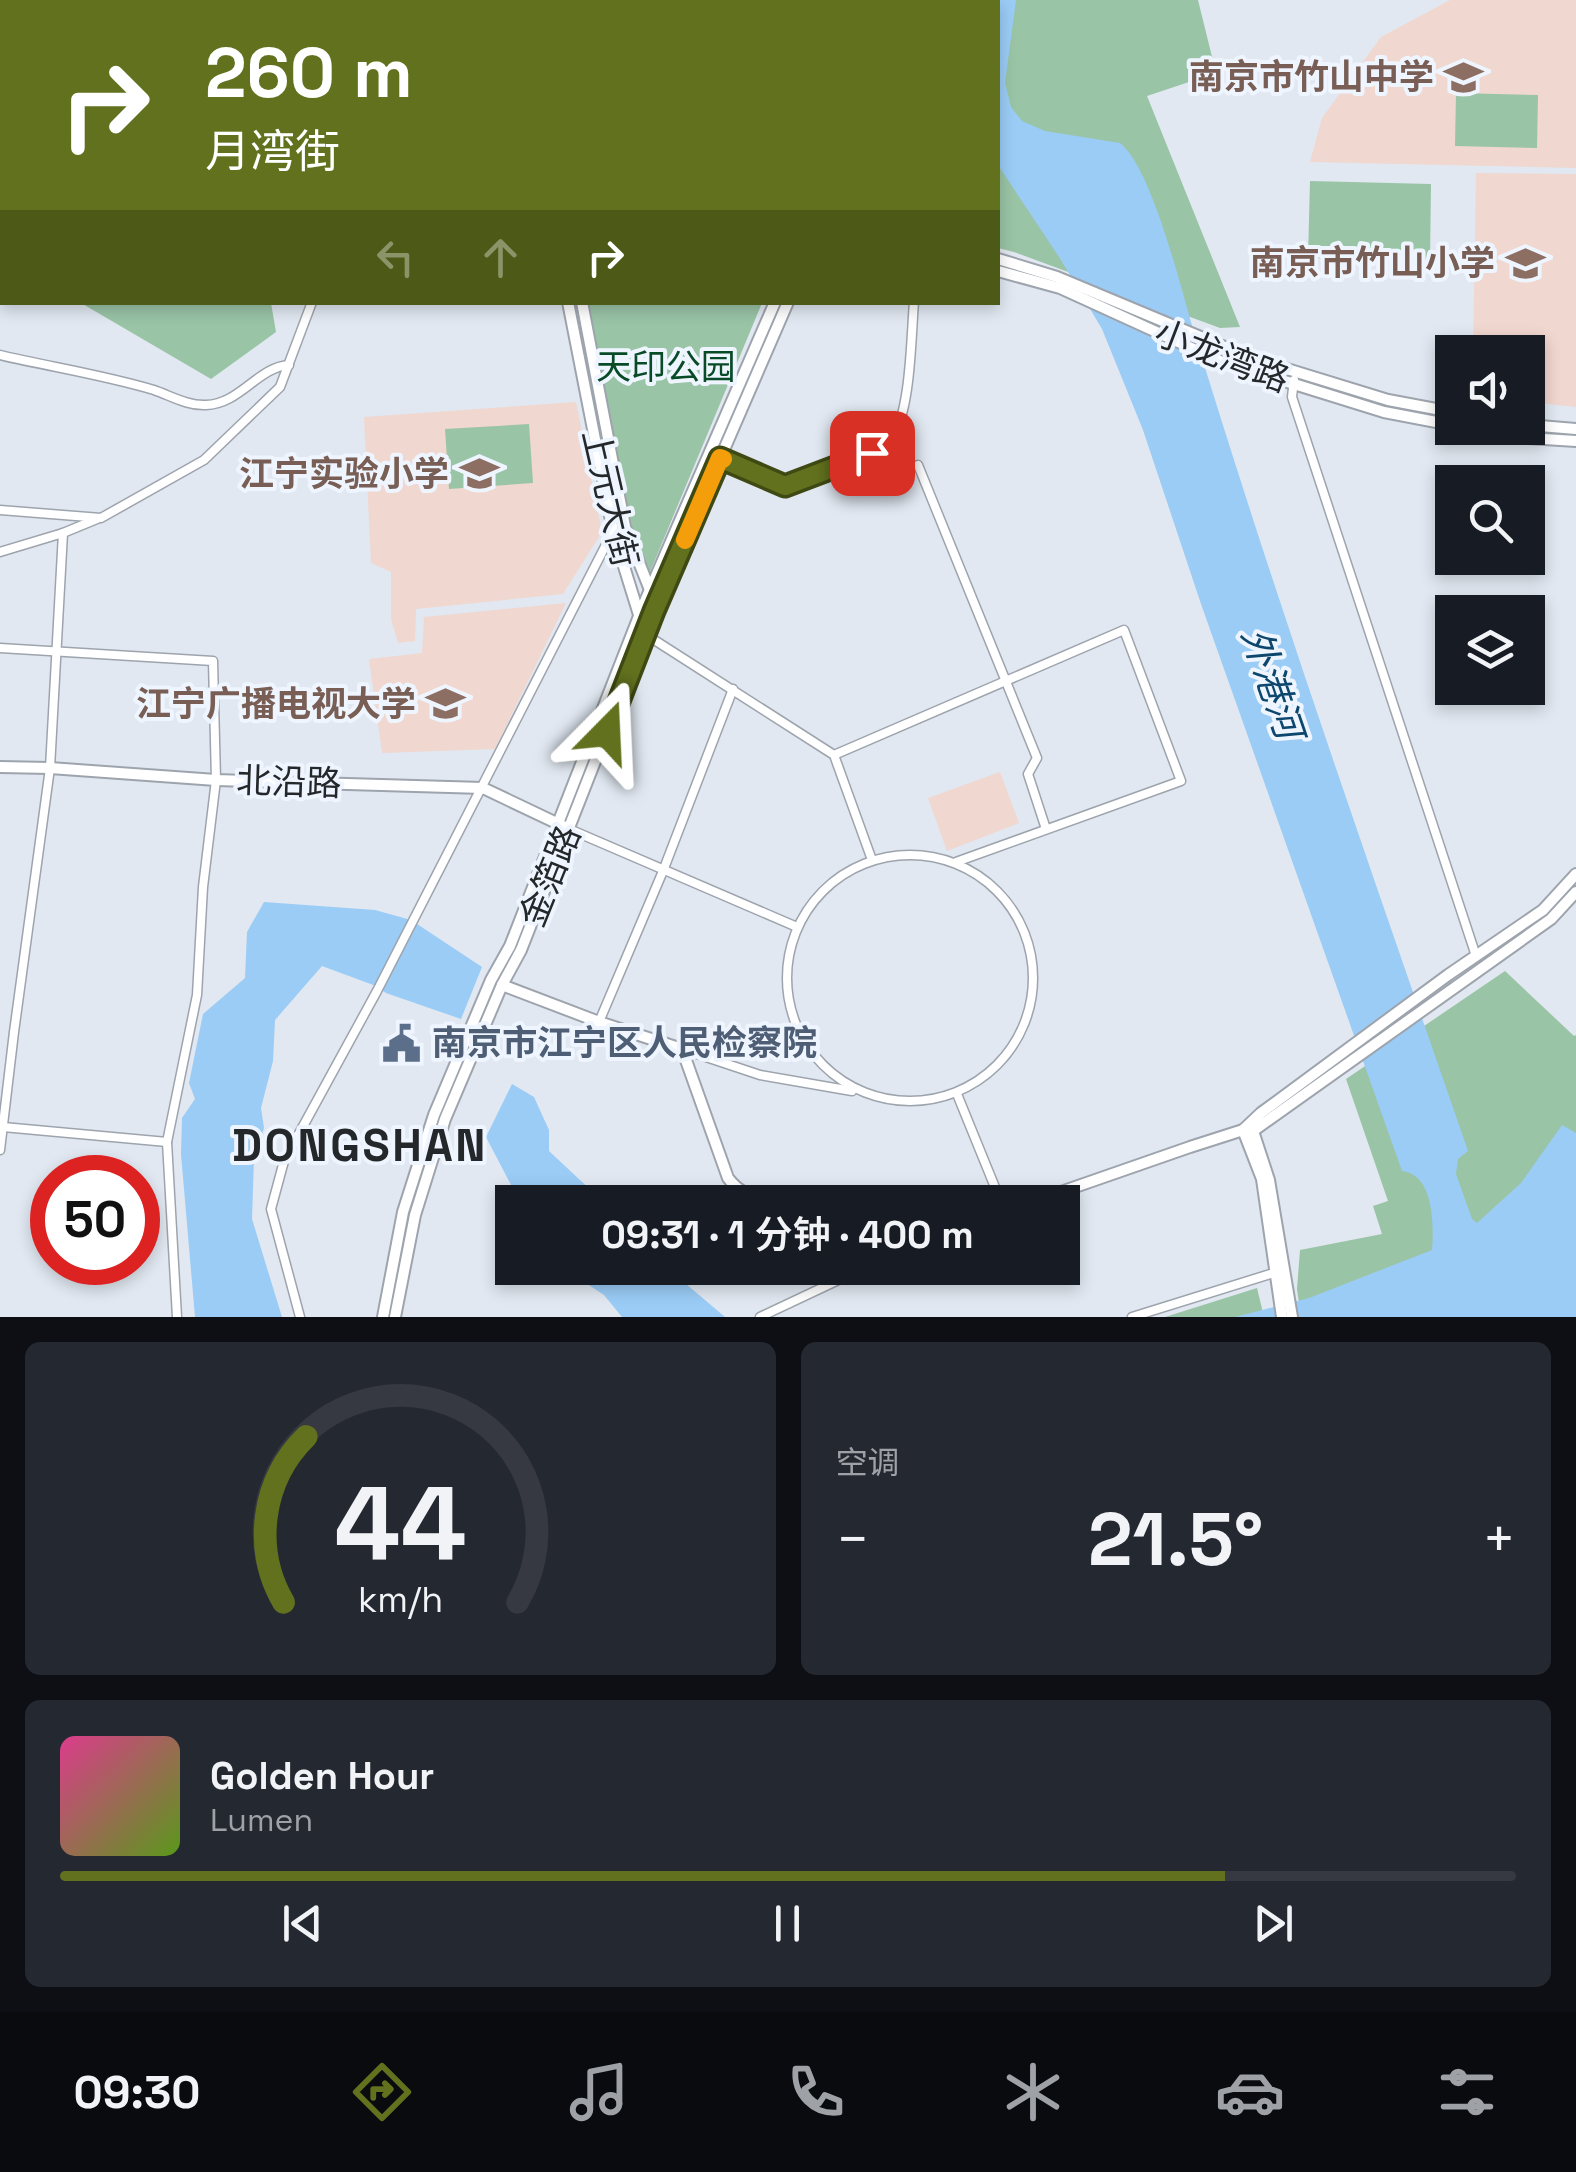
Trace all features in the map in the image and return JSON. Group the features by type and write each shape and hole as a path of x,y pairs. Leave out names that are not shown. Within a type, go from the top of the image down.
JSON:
{"main road":[{"name":"小龙湾路","path":"1000,260 1058,282 1220,361 1249,364 1435,409"},
{"name":"小龙湾路","path":"1000,271 1058,282"},
{"name":"上元大街","path":"569,305 613,531 645,634"},
{"name":"上元大街","path":"583,305 625,527 650,590 654,611"},
{"name":"金箔路","path":"564,826 639,616 774,305"},
{"name":"金箔路","path":"515,948 654,611 787,305"},
{"name":"小龙湾路","path":"1295,378 1384,412 1435,422"},
{"path":"1545,426 1576,429"},
{"path":"1545,439 1576,442"},
{"name":"北沿路","path":"0,767 216,780 483,788 564,826"},
{"path":"1080,1186 1248,1130 1448,975 1542,910 1576,874"},
{"path":"1338,1063 1551,919 1576,892"},
{"path":"396,1317 414,1215 440,1135 515,948"},
{"path":"383,1317 402,1212 434,1115 492,980 515,948"},
{"path":"502,985 682,1049 733,1185"},
{"path":"1248,1130 1269,1180 1282,1317"},
{"path":"1281,1276 1292,1317"}],"street":[{"path":"0,552 101,518 204,460 280,388 311,305"},
{"path":"720,458 785,486 872,453 890,442 902,420 914,305"},
{"path":"0,355 206,405 232,399 277,366 290,365"},
{"path":"1295,378 1292,397 1476,956"},
{"path":"918,465 1036,758 1028,774 1046,829"},
{"path":"0,510 101,518"},
{"path":"300,1317 271,1209 284,1161 377,992 613,531"},
{"path":"0,1150 50,768 64,533"},
{"path":"834,756 1124,630 1181,781 956,862"},
{"path":"645,634 834,756 872,860"},
{"path":"0,648 212,661 216,780 203,886 197,995 167,1142 178,1317"},
{"path":"599,1022 733,689"},
{"path":"564,826 797,927"},
{"path":"682,1049 760,1075 891,1101 924,1102 956,1094 992,1071 1019,1038 1033,998 1032,956 1018,916 992,884 956,862 924,854 892,854 872,860 834,879 813,900 797,927 787,966 789,1006 804,1043 830,1074 859,1092"},
{"path":"0,1031 14,1032"},
{"path":"956,1094 994,1185"},
{"path":"2,1127 167,1142"},
{"path":"1132,1317 1281,1276"},
{"path":"760,1317 828,1285"}],"shaded area":[{"name":"南京市竹山中学","path":"1450,0 1576,0 1576,168 1310,162 1322,118 1381,37"},
{"name":"南京市竹山小学","path":"1476,173 1576,174 1576,407 1545,404 1545,335 1473,335"},
{"name":"江宁实验小学","path":"576,402 602,532 563,594 416,609 415,641 398,643 391,619 391,572 371,563 364,417"},
{"name":"江宁广播电视大学","path":"566,603 495,749 382,753 369,659 422,653 424,617"},
{"path":"1000,772 1019,823 947,851 928,798"}],"green space":[{"path":"1000,0 1198,0 1216,73 1147,96 1240,327 1220,328 1000,248"},
{"path":"1456,93 1538,95 1537,148 1455,146"},
{"path":"1310,181 1431,184 1430,261 1308,258"},
{"path":"84,305 271,305 276,332 211,379"},
{"name":"天印公园","path":"588,305 761,305 650,572 630,526"},
{"path":"529,424 533,483 449,489 445,429"},
{"path":"1505,971 1576,1035 1576,1317 1301,1317 1297,1289 1300,1250 1382,1234 1373,1206 1388,1201 1346,1079"},
{"path":"1257,1288 1264,1317 1165,1317"}],"water":[{"name":"外港河","path":"1000,0 1016,0 1005,83 1011,107 1022,121 1045,131 1120,143 1132,157 1154,202 1293,640 1468,1151 1458,1159 1456,1174 1472,1219 1477,1223 1521,1183 1562,1125 1576,1133 1576,1317 1235,1317 1309,1298 1432,1250 1430,1203 1420,1181 1402,1171 1143,430 1102,329 1000,168"},
{"path":"264,902 375,910 411,920 482,967 461,1019 322,966 275,1020 273,1061 261,1108 264,1128 254,1158 252,1219 282,1317 195,1317 181,1154 182,1118 195,1099 189,1083 203,1014 245,978 247,932"},
{"path":"512,1084 534,1097 549,1130 549,1151 585,1185 511,1185 486,1137"},
{"path":"589,1285 687,1285 725,1317 622,1317 604,1295"}],"slow traffic":[{"path":"685,540 720,458 723,459"}],"place":[{"name":"南京市竹山中学","path":"1464,77"},
{"name":"南京市竹山小学","path":"1525,263"},
{"name":"江宁实验小学","path":"479,474"},
{"name":"江宁广播电视大学","path":"446,704"},
{"name":"南京市江宁区人民检察院","path":"402,1043"}],"district":[{"name":"DONGSHAN","path":"360,1145"}],"route":[{"path":"607,732 720,458 785,486 872,453"}]}
